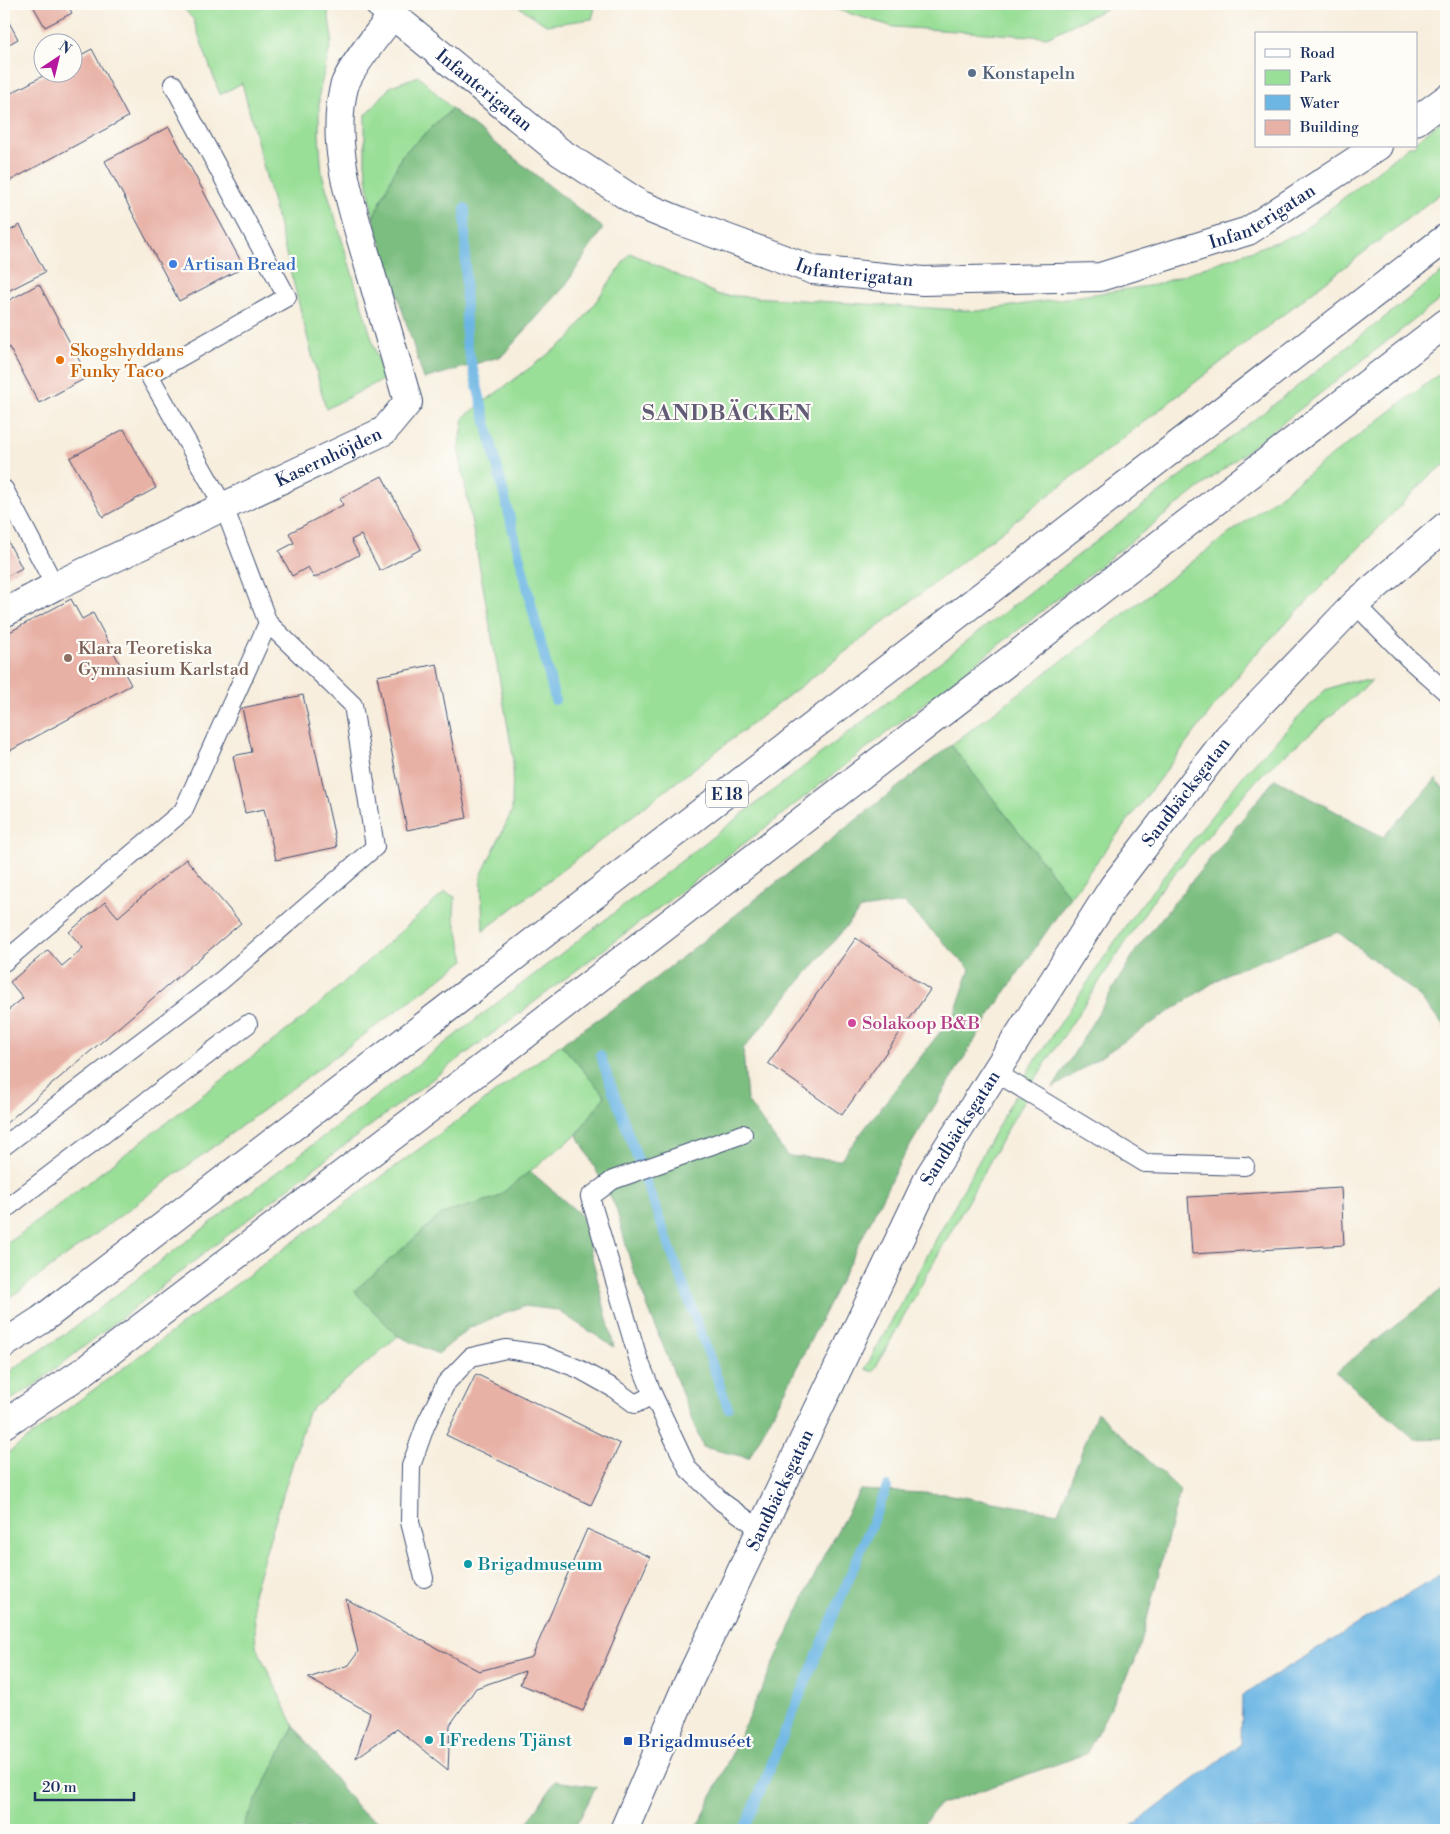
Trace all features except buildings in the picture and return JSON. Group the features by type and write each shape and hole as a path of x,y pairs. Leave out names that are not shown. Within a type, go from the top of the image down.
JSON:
{"main road":[{"name":"Infanterigatan","path":"390,7 560,152 641,205 814,270 923,281 1100,277 1248,231 1375,148"},
{"name":"Kasernhöjden","path":"4,613 55,586 384,431 408,402 349,195 341,150 339,120 345,86 390,7"},
{"path":"1418,120 1446,99"},
{"name":"E 18","path":"4,1344 49,1314 414,1035 1446,238"},
{"path":"4,1424 84,1371 478,1071 1446,323"},
{"name":"Sandbäcksgatan","path":"624,1830 686,1687 930,1175 1113,887 1228,737 1355,604 1446,526"}],"lane":[{"path":"4,1146 222,980 375,847 353,705 268,623 224,507 149,374 287,297 174,84"},
{"path":"4,489 55,586"},
{"path":"1355,604 1408,658 1446,692"},
{"path":"4,962 183,811 268,623"},
{"path":"4,1210 248,1024"},
{"path":"995,1072 1145,1162 1246,1166"},
{"path":"743,1134 613,1180 590,1197 638,1358 653,1395 688,1469 722,1502 760,1529"},
{"path":"424,1578 410,1522 411,1466 426,1424 446,1383 471,1357 506,1349 541,1354 579,1369 613,1388 635,1404 653,1395"}],"green space":[{"path":"180,4 327,4 332,39 319,94 322,174 384,379 326,409 242,83 220,95 193,19"},
{"path":"515,4 596,4 592,19 546,25"},
{"path":"819,4 1116,4 1047,37 894,27"},
{"path":"419,76 452,109 402,155 373,218 365,163 365,116 391,86"},
{"path":"452,109 603,228 565,286 502,356 424,379 373,218 402,155"},
{"path":"1446,117 1446,189 483,931 481,876 512,811 513,756 459,450 464,417 570,338 630,253 719,295 978,311 1155,285 1298,234 1406,148 1418,148 1418,139"},
{"path":"1446,269 1446,295 766,827 300,1179 32,1387 4,1404 4,1375 68,1332 405,1074 1294,389"},
{"path":"1446,369 1446,464 1430,475 1248,662 1070,897 951,745"},
{"path":"1350,681 1372,681 1262,774 1159,891 1032,1084 1021,1082 1130,919 1246,772 1325,690"},
{"path":"951,745 1070,897 995,1007 899,1164 786,1389 749,1458 703,1447 632,1267 616,1208 577,1134 605,1096 561,1044 638,992","holes":["904,903 970,969 955,1013 840,1160 787,1156 747,1101 743,1049 861,909"]},
{"path":"1275,779 1383,837 1436,779 1446,792 1446,1029 1417,994 1338,932 1228,973 1053,1088 1138,947"},
{"path":"445,892 455,897 454,917 465,960 4,1302 4,1244 19,1235 306,1016"},
{"path":"561,1044 605,1096 577,1134 496,1198 442,1214 355,1291 398,1336 308,1412 253,1594 256,1646 294,1726 241,1830 4,1830 4,1456"},
{"path":"1015,1095 1025,1098 873,1372 865,1369"},
{"path":"530,1171 582,1216 614,1347 557,1310 523,1306 469,1328 438,1354 398,1336 354,1291 442,1214 496,1198"},
{"path":"1446,1286 1446,1438 1415,1439 1336,1372"},
{"path":"1097,1412 1180,1490 1138,1654 1086,1754 939,1805 918,1830 696,1830 825,1553 860,1490 945,1494 1058,1513"},
{"path":"294,1726 359,1810 392,1830 241,1830"},
{"path":"555,1781 596,1787 574,1830 523,1830"}],"water":[{"path":"1446,1571 1446,1830 1127,1830 1241,1744 1242,1695"}],"waterway":[{"path":"465,208 466,341 555,700"},
{"path":"600,1055 728,1408"},
{"path":"744,1830 887,1487"}],"place":[{"name":"Konstapeln","path":"972,73"},
{"name":"Artisan Bread","path":"173,264"},
{"name":"Skogshyddans Funky Taco","path":"60,360"},
{"name":"Klara Teoretiska Gymnasium Karlstad","path":"68,658"},
{"name":"Solakoop B&B","path":"852,1023"},
{"name":"Brigadmuseum","path":"468,1564"},
{"name":"I Fredens Tjänst","path":"429,1740"},
{"name":"Brigadmuséet","path":"628,1741"}],"district":[{"name":"SANDBÄCKEN","path":"727,412"}]}
